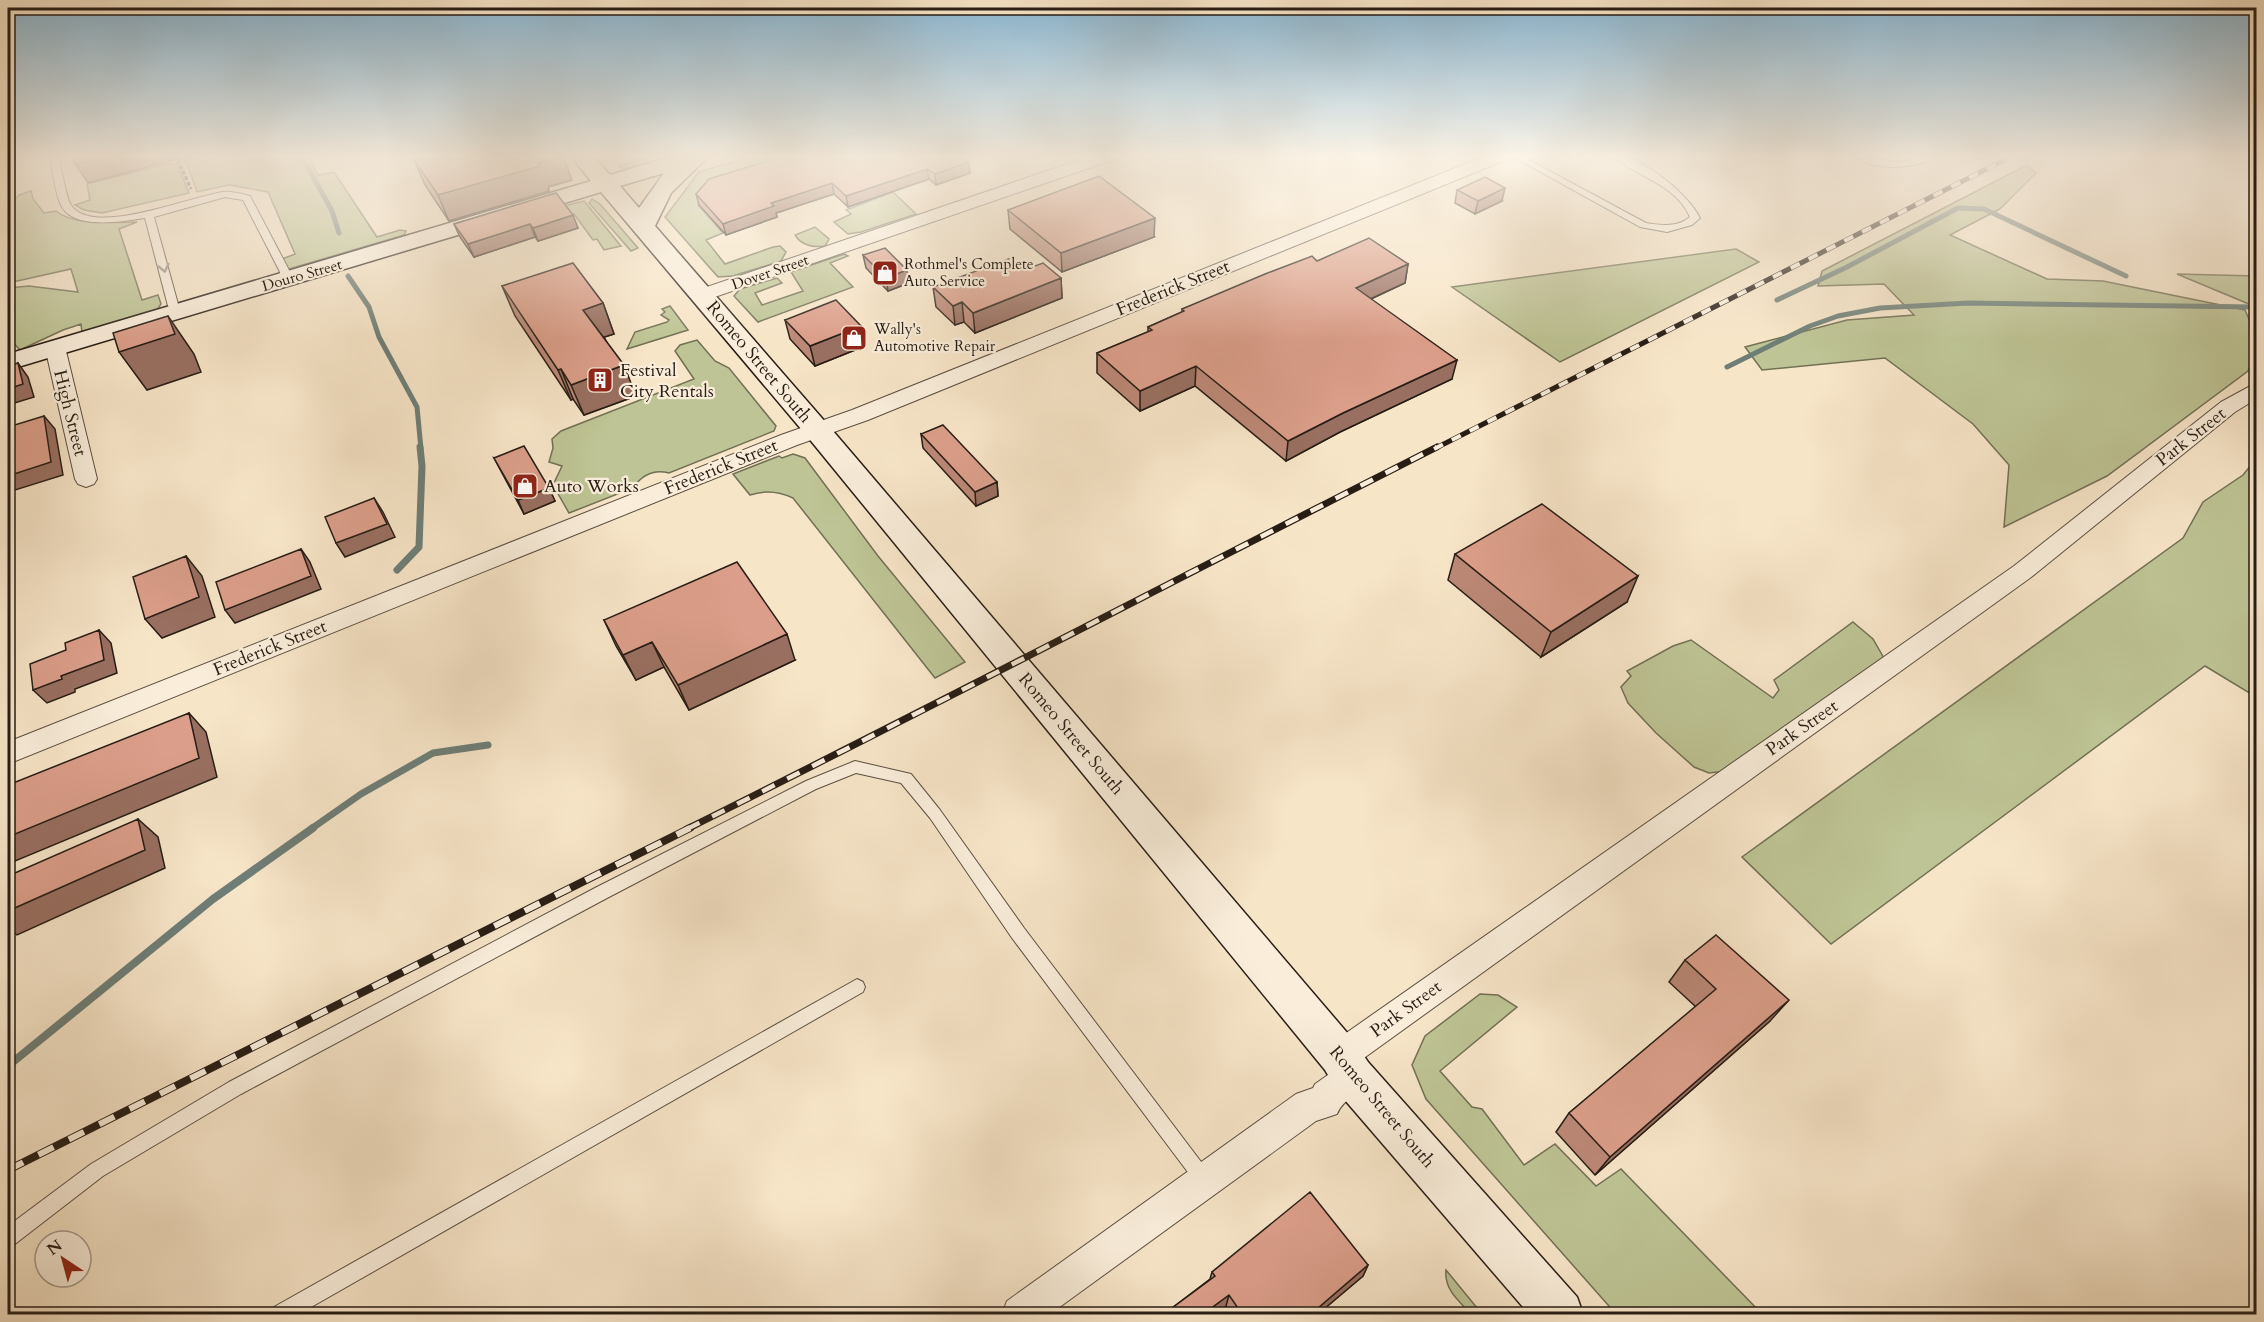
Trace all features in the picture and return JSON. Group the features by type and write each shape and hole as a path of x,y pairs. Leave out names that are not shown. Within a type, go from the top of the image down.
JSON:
{"main road":[{"name":"Douro Street","path":"8,362 494,217"},
{"name":"Romeo Street South","path":"635,217 817,430 1347,1067 1560,1314"},
{"path":"643,226 646,217"}],"street":[{"name":"Dover Street","path":"702,295 930,217"},
{"name":"Frederick Street","path":"8,753 817,430 893,402 1350,217"},
{"name":"High Street","path":"55,347 86,479"},
{"name":"Park Street","path":"1020,1314 1308,1106 1325,1102 1327,1095 1347,1067 2022,572 2228,406 2256,390"}],"lane":[{"path":"79,217 110,220 136,217"},
{"path":"150,217 154,225 173,306 180,310"},
{"path":"257,217 285,272 284,280"},
{"path":"1628,217 1643,225 1667,230 1689,223 1695,217"},
{"path":"8,1237 97,1170 235,1088 622,882 811,785 855,767 906,778 935,814 1018,933 1205,1181"},
{"path":"281,1314 857,987"}],"green space":[{"path":"8,217 65,217 83,221 137,222 119,229 142,300 158,295 161,304 157,310 82,333 81,324 20,350 8,337 8,288 29,286 78,292 71,269 8,283"},
{"path":"279,217 364,217 377,237 400,230 406,231 404,235 289,269 284,268 282,259 295,254"},
{"path":"576,217 597,217 621,246 604,250 597,239 593,240"},
{"path":"601,217 611,217 638,248 631,251"},
{"path":"665,217 708,217 723,233 706,240 725,264 773,247 780,246 786,252 781,261 733,276 718,277"},
{"path":"845,217 908,217 848,234 834,222"},
{"path":"1927,217 1985,217 1950,235 2047,279 2103,281 2245,310 2256,340 2254,354 2248,371 2107,476 2004,527 2009,465 1973,424 1885,358 1762,370 1745,347 1847,320 1914,315 1884,284 1818,286 1822,271"},
{"path":"815,227 829,239 825,246 808,245 795,235"},
{"path":"1736,249 1759,262 1560,362 1452,287"},
{"path":"844,254 848,256 830,263 853,287 758,322 734,296 740,289 777,278 782,283 755,293 762,305 803,291 791,272"},
{"path":"2177,274 2256,276 2256,307"},
{"path":"670,306 688,330 627,349 635,332 669,320 661,315 665,312 662,309"},
{"path":"697,340 715,361 729,368 776,426 774,431 669,473 648,474 633,488 569,513 553,485 562,466 549,462 553,448 552,439 561,431 694,379 675,351 680,345"},
{"path":"793,454 805,458 878,556 965,662 935,678 793,498 771,492 750,495 733,474 779,456 782,458"},
{"path":"2256,459 2256,697 2205,666 1831,944 1742,857 2183,538 2203,502 2243,475"},
{"path":"1853,622 1873,639 1885,660 1735,770 1709,773 1694,767 1656,733 1628,703 1621,687 1631,676 1627,671 1673,646 1691,640 1773,698 1779,690 1774,680"},
{"path":"1480,994 1498,995 1517,1007 1440,1071 1472,1107 1482,1109 1524,1165 1555,1144 1596,1186 1621,1169 1762,1314 1616,1314 1426,1099 1412,1065 1425,1036"},
{"path":"1446,1270 1482,1314 1469,1314 1450,1289"}],"building":[{"path":"478,217 568,217 533,228 530,224 468,244 454,224"},
{"path":"716,217 744,217 723,224"},
{"path":"1016,217 1155,218 1061,253"},
{"path":"1369,238 1408,264 1356,288 1457,360 1288,441 1196,366 1140,391 1097,353 1152,330 1148,327 1184,311 1182,309 1312,256 1317,261"},
{"path":"885,248 907,270 886,278 863,255"},
{"path":"1011,258 1024,270 1043,263 1061,278 973,313 962,302 953,306 933,287"},
{"path":"573,263 603,303 583,310 624,365 571,385 561,369 558,370 502,286"},
{"path":"836,300 861,326 810,346 785,320"},
{"path":"168,316 175,334 119,352 113,333"},
{"path":"18,363 23,384 8,389 8,366"},
{"path":"44,416 51,462 8,476 8,427"},
{"path":"943,425 997,482 975,492 921,434"},
{"path":"524,446 549,488 518,500 494,458"},
{"path":"374,498 387,524 336,543 325,517"},
{"path":"1542,504 1638,576 1551,632 1455,554"},
{"path":"301,549 311,576 225,610 216,582"},
{"path":"186,556 199,597 145,619 133,577"},
{"path":"737,562 787,634 678,685 652,642 623,655 604,620"},
{"path":"99,630 104,660 61,676 62,679 33,690 30,664 66,650 65,643"},
{"path":"189,713 199,758 8,837 8,785"},
{"path":"138,819 145,850 8,911 8,876"},
{"path":"1716,935 1789,1000 1610,1157 1569,1113 1716,989 1685,960"},
{"path":"1310,1192 1368,1265 1311,1314 1242,1314 1229,1295 1203,1314 1170,1314 1168,1311 1215,1276 1212,1272"}],"waterway":[{"path":"334,217 339,233"},
{"path":"1777,300 1847,267 1942,217"},
{"path":"2000,217 2126,276"},
{"path":"348,276 369,307 379,337 417,407 421,449"},
{"path":"1727,367 1810,326 1838,316 1880,308 1968,303 2256,307"},
{"path":"397,570 419,547 422,466 420,447"},
{"path":"311,829 361,794 433,753 488,745"},
{"path":"8,1066 213,899 313,828"}],"railway":[{"path":"1434,449 1892,217"},
{"path":"687,829 1437,447"},
{"path":"8,1170 690,828"}],"place":[{"name":"Rothmel's Complete Auto Service","path":"885,273"},
{"name":"Wally's Automotive Repair","path":"854,338"},
{"name":"Festival City Rentals","path":"600,380"},
{"name":"Auto Works","path":"525,486"}]}
